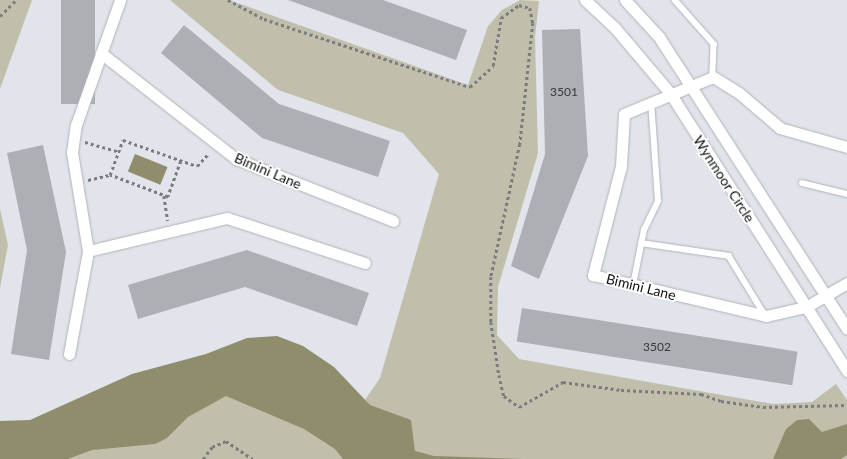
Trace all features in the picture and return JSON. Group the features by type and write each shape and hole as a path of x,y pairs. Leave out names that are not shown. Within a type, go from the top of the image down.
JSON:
{"street":[{"path":"69,354 88,251 72,152 74,139 101,53 120,0"},
{"name":"Wynmoor Circle","path":"585,0 615,28 670,94 847,372"},
{"name":"Wynmoor Circle","path":"625,0 659,37 689,86 847,329"},
{"name":"Bimini Lane","path":"101,53 236,159 393,221"},
{"path":"712,77 739,93 780,128 847,147"},
{"name":"Bimini Lane","path":"712,77 624,114 622,166 593,275 633,286 766,316 806,307 847,283"},
{"path":"88,251 227,218 365,263"}],"lane":[{"path":"675,0 714,44 712,77"},
{"path":"633,286 642,243 658,201 651,102"},
{"path":"802,183 847,194"},
{"path":"642,243 729,256 766,316"}],"path":[{"path":"0,16 16,0"},
{"path":"228,0 264,19 470,87 493,66 501,18 519,5 530,8 533,23 520,144 490,277 491,322 499,375 504,396 519,406 563,382 701,394 721,401 763,407 847,405"},
{"path":"74,139 118,152"},
{"path":"110,175 123,140 197,166 217,144"},
{"path":"77,181 110,175 168,197 181,161"},
{"path":"164,196 171,231"},
{"path":"203,459 212,447 226,441 253,459"}],"shaded area":[{"path":"0,0 32,0 0,89"},
{"path":"170,0 229,0 468,85 488,26 502,10 520,0 539,1 535,37 538,153 498,287 497,335 519,359 773,404 812,402 836,384 847,400 847,459 0,459 226,361 358,410 380,378 439,174 403,133 278,90"},
{"path":"135,154 167,167 160,185 128,172"},
{"path":"0,209 8,245 0,288"},
{"path":"277,336 303,346 334,367 370,405 411,420 415,451 434,456 522,459 343,459 335,449 304,429 226,396 188,417 167,438 155,444 92,450 68,459 0,459 0,421 30,420 132,374 206,354 247,338"},
{"path":"809,419 822,432 847,424 847,455 841,459 773,459 786,429 797,420"}],"building":[{"path":"61,0 95,0 95,104 61,104"},
{"path":"288,0 383,0 467,30 456,60"},
{"path":"184,25 279,104 390,141 378,177 262,138 161,53"},
{"path":"580,29 588,156 539,279 511,266 545,154 542,30"},
{"path":"43,145 66,252 49,360 11,354 27,250 7,153"},
{"path":"247,250 369,293 357,326 245,287 138,319 128,285"},
{"path":"522,308 798,352 792,385 517,342"}]}
